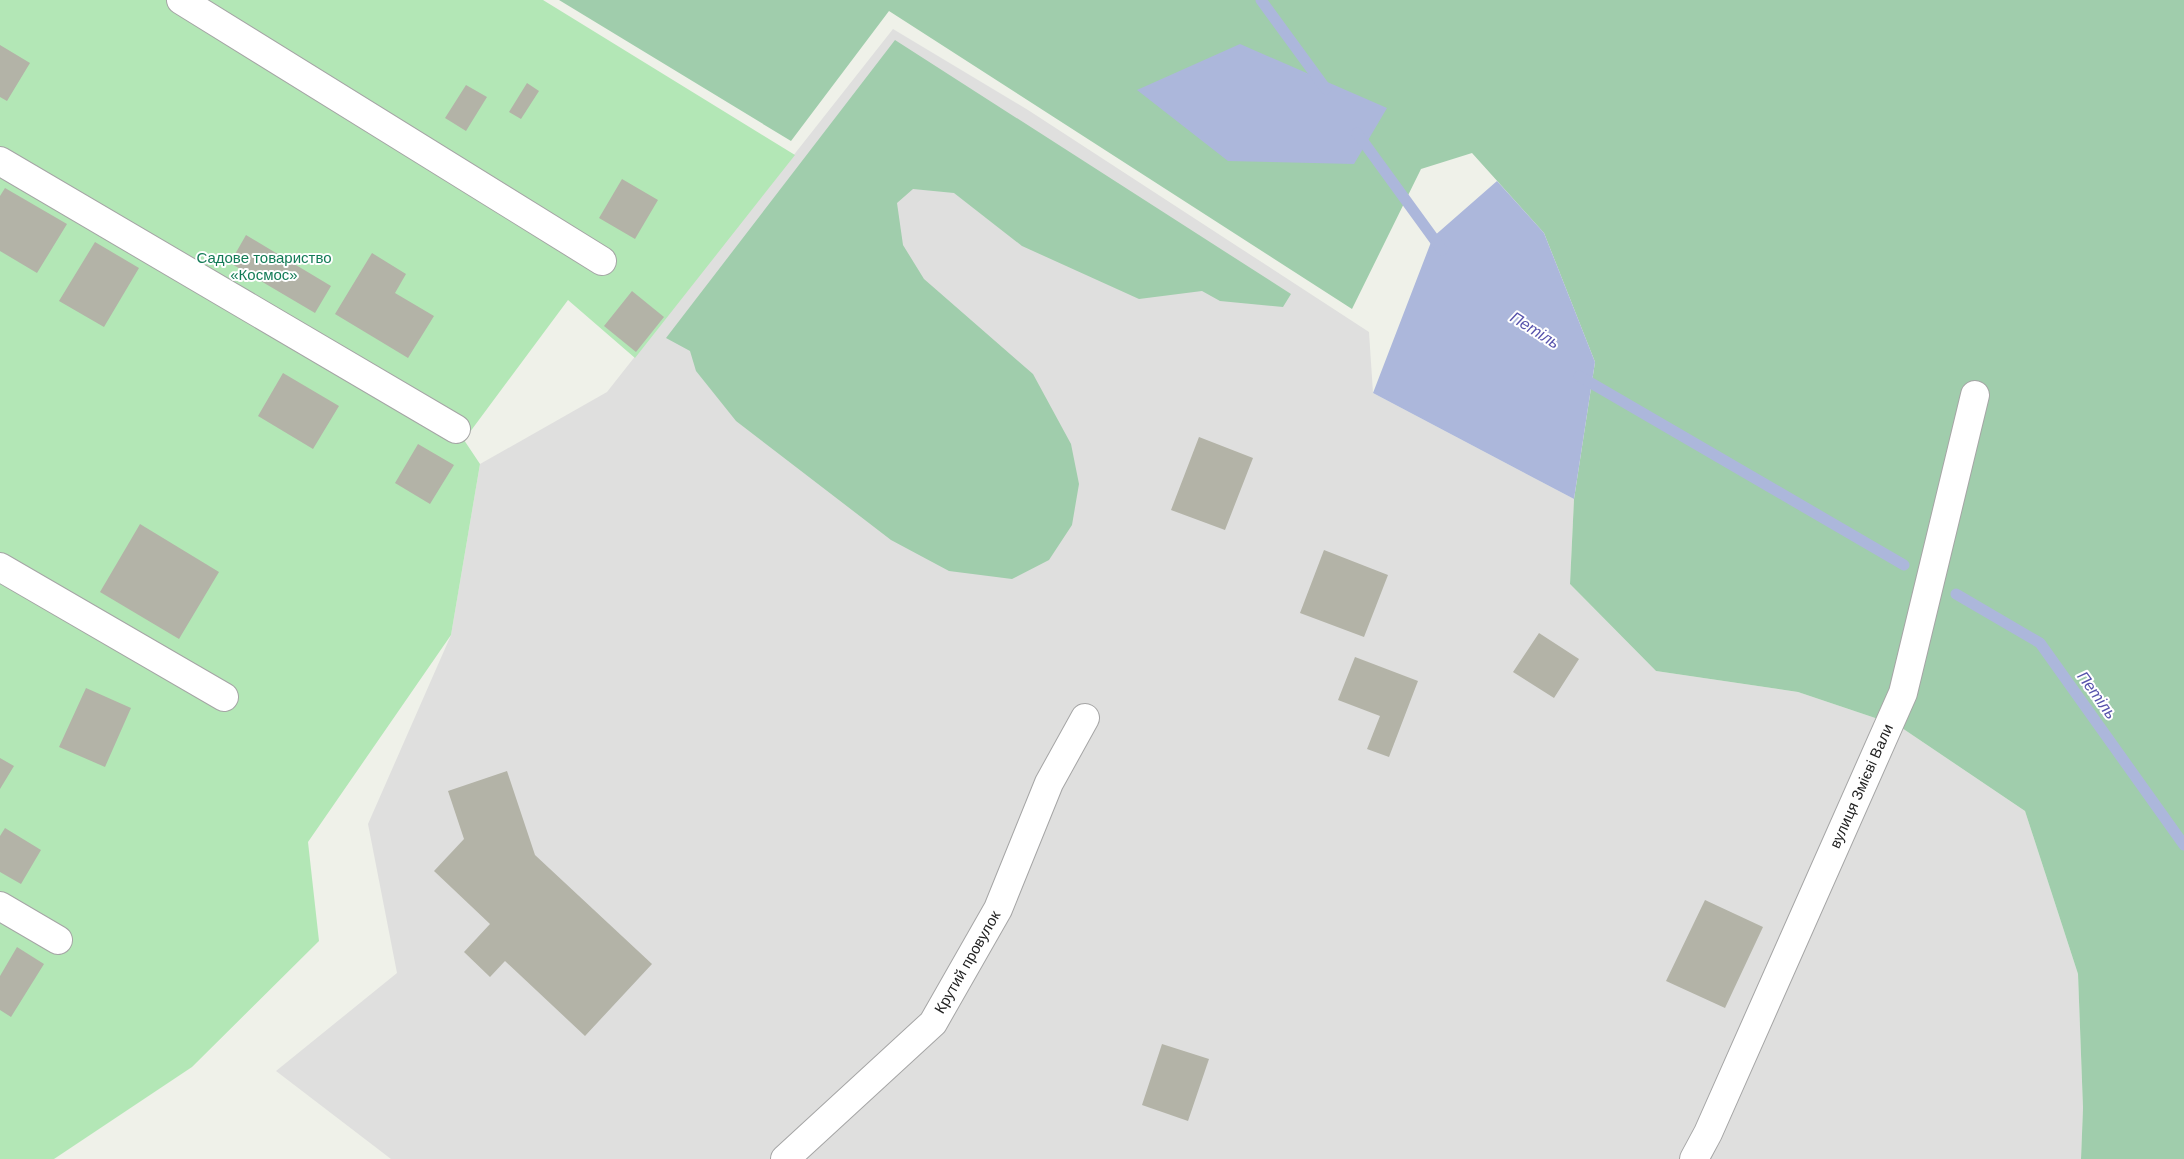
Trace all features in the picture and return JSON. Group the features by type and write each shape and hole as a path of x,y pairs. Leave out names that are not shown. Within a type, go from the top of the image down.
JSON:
{"street":[{"path":"181,0 602,261"},
{"path":"0,161 456,429"},
{"name":"вулиця Змієві Вали","path":"1694,1159 1708,1133 1903,693 1975,395"},
{"path":"0,567 224,697"},
{"name":"Крутий провулок","path":"785,1159 933,1023 998,909 1049,783 1085,718"},
{"path":"0,906 58,940"}],"shaded area":[{"path":"893,29 1028,110 1369,332 1373,393 1574,499 1570,584 1656,671 1798,692 1899,726 2025,811 2078,974 2083,1108 2081,1159 391,1159 276,1071 397,973 368,824 451,635 480,464 607,392"}],"green space":[{"name":"Садове товариство «Космос»","path":"0,0 543,0 795,155 635,358 568,300 464,440 480,464 451,635 308,842 319,941 192,1067 54,1159 0,1159"},
{"path":"559,0 2184,0 2184,1159 2081,1159 2083,1108 2078,974 2025,811 1899,726 1798,692 1656,671 1570,584 1574,499 1595,362 1544,233 1472,153 1421,169 1352,309 889,11 791,141"},
{"path":"895,40 1291,294 1283,307 1220,301 1202,291 1139,299 1022,246 954,193 913,189 897,203 903,245 924,279 1033,374 1071,444 1079,484 1072,525 1049,560 1012,579 949,571 891,540 736,421 696,371 690,351 666,338"}],"water":[{"path":"1240,44 1387,108 1354,164 1228,161 1137,90"},
{"path":"1497,181 1544,233 1595,362 1574,499 1373,393 1433,237"}],"building":[{"path":"0,45 30,63 7,101 0,97"},
{"path":"527,83 539,91 521,119 509,112"},
{"path":"466,85 487,97 466,131 445,118"},
{"path":"622,179 658,200 635,239 599,218"},
{"path":"5,188 67,224 37,273 0,251 0,196"},
{"path":"246,235 331,286 315,313 230,263"},
{"path":"95,242 139,268 104,327 59,301"},
{"path":"372,253 406,274 395,293 434,316 408,358 335,314"},
{"path":"632,291 664,317 636,352 604,326"},
{"path":"283,373 339,406 313,449 258,416"},
{"path":"1199,437 1253,458 1225,530 1171,510"},
{"path":"418,444 454,465 430,504 395,483"},
{"path":"140,524 219,572 179,639 100,592"},
{"path":"1324,550 1388,575 1364,637 1300,613"},
{"path":"1539,633 1579,659 1554,698 1513,672"},
{"path":"1355,657 1418,681 1389,757 1367,749 1380,716 1338,700"},
{"path":"86,688 131,708 105,767 59,747"},
{"path":"0,758 14,766 0,789"},
{"path":"507,771 535,855 652,964 585,1036 505,961 490,977 464,952 490,924 434,871 464,839 448,791"},
{"path":"5,828 41,850 21,884 0,872 0,836"},
{"path":"1705,900 1763,927 1725,1008 1666,981"},
{"path":"17,947 44,964 11,1017 0,1010 0,976"},
{"path":"1162,1044 1209,1059 1188,1121 1142,1105"}],"waterway":[{"name":"Петіль","path":"1261,0 1326,89"},
{"name":"Петіль","path":"1357,133 1442,250"},
{"name":"Петіль","path":"1579,376 1904,565"},
{"name":"Петіль","path":"1956,594 2040,643 2184,845"}]}
